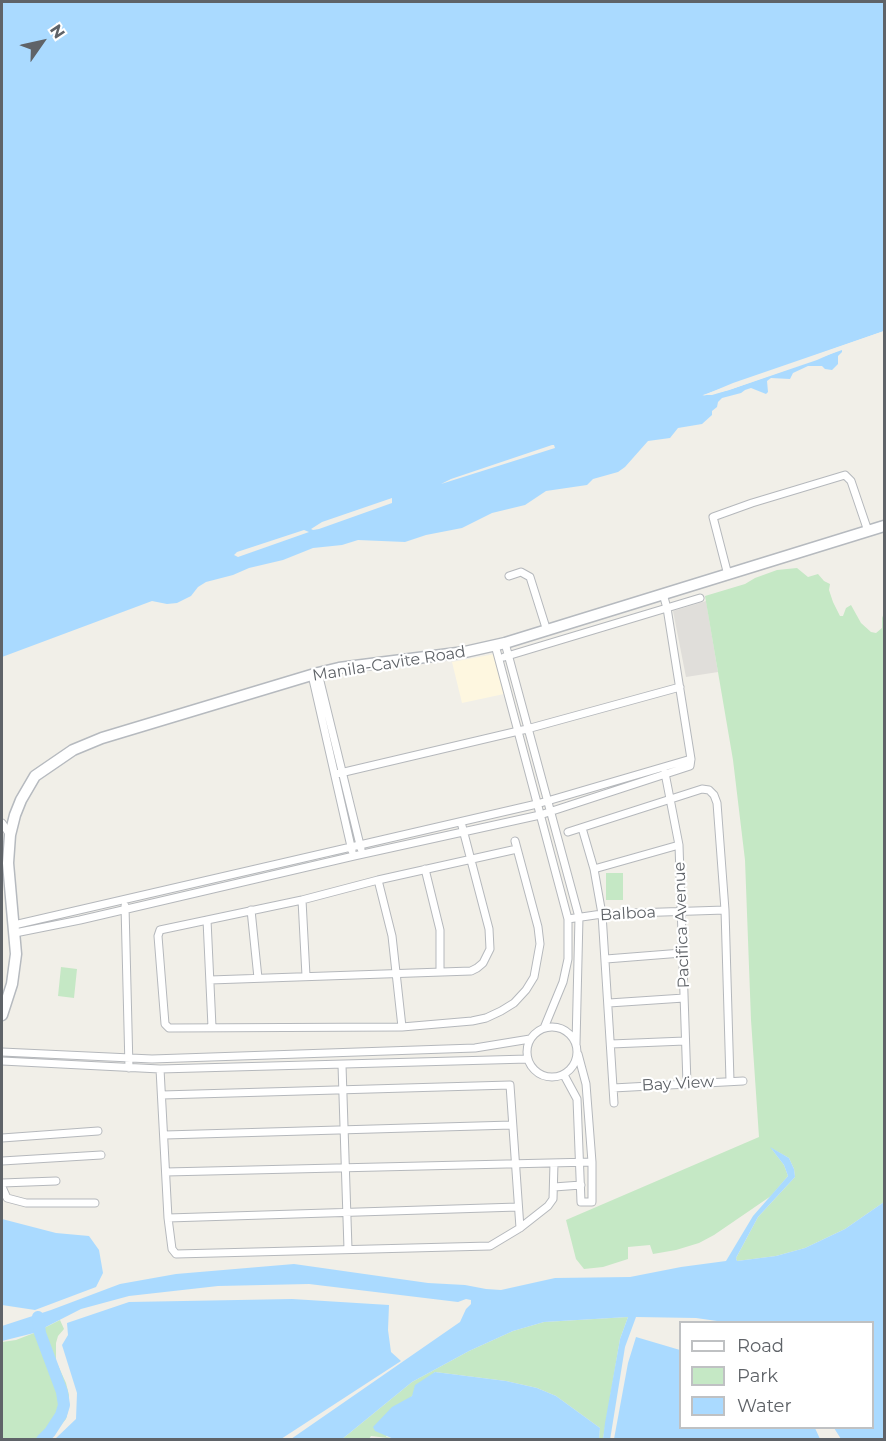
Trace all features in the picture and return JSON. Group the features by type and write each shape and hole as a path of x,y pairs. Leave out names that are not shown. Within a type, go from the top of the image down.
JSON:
{"main road":[{"name":"Manila-Cavite Road","path":"2,1015 15,969 15,929 8,863 10,835 21,800 35,776 73,750 102,738 339,668 465,652 500,644 885,526"}],"street":[{"path":"728,575 713,517 775,496 846,475 851,481 868,531"},
{"path":"509,576 521,573 530,577 547,631"},
{"path":"15,929 126,909 540,815 665,772 692,759 663,594"},
{"path":"499,658 700,598"},
{"path":"500,644 508,656 579,917 576,1044"},
{"path":"500,644 499,658 568,919 568,959 563,982 544,1028 530,1039 527,1045 528,1059 531,1066 542,1076 549,1077 564,1075 576,1062 578,1054"},
{"path":"315,674 362,854"},
{"path":"339,773 527,729 680,687"},
{"path":"15,929 125,900 547,802 665,772"},
{"name":"Pacifica Avenue","path":"665,772 679,844 687,1084"},
{"path":"339,773 354,856"},
{"path":"568,832 705,789 714,795 717,803 725,910 730,1081"},
{"path":"210,980 440,972 471,970 483,963 490,949 489,928 461,822"},
{"path":"2,823 10,835"},
{"path":"582,828 594,869 602,914 614,1103"},
{"path":"515,841 538,927 540,944 538,962 534,977 514,1003 486,1018 402,1027 169,1028 165,1024 158,936 163,929 302,900 378,880 517,849"},
{"path":"594,869 679,844"},
{"path":"425,869 440,930 440,972"},
{"path":"378,880 392,936 402,1027"},
{"path":"125,900 129,1068"},
{"path":"302,900 306,976"},
{"path":"251,910 258,978"},
{"name":"Balboa","path":"568,919 602,914 725,910"},
{"path":"207,920 212,1027"},
{"path":"606,959 682,953"},
{"path":"609,1002 684,998"},
{"path":"544,1028 560,1028 573,1037 576,1044 586,1084 593,1202 582,1202 578,1099 564,1075"},
{"path":"2,1052 152,1059 403,1052 475,1048 530,1039"},
{"path":"611,1044 685,1041"},
{"path":"403,1052 404,1061"},
{"path":"2,1061 160,1070 528,1059"},
{"path":"342,1065 345,1214 348,1249"},
{"path":"160,1070 168,1218 172,1249 176,1254 490,1246 520,1228 548,1206 553,1199 554,1163"},
{"name":"Bay View","path":"613,1088 743,1080"},
{"path":"162,1095 510,1085 520,1228"},
{"path":"165,1135 512,1125"},
{"path":"2,1138 98,1131"},
{"path":"2,1161 101,1155"},
{"path":"166,1172 592,1162"},
{"path":"56,1181 2,1185 5,1197 18,1201 47,1204 95,1203"},
{"path":"554,1187 581,1185"},
{"path":"168,1218 518,1207"}],"shaded area":[{"path":"706,601 718,672 686,677 673,611"},
{"path":"495,654 504,694 462,703 452,662"}],"green space":[{"path":"797,568 808,577 818,574 830,584 829,590 840,616 843,616 846,608 851,605 861,623 871,632 876,633 882,628 884,613 884,1202 845,1229 805,1248 776,1256 737,1261 736,1258 758,1217 795,1177 789,1158 771,1148 784,1165 788,1176 771,1196 714,1235 699,1243 653,1254 650,1245 628,1247 628,1259 603,1267 584,1269 576,1259 566,1220 759,1137 751,1020 745,860 733,760 705,596 745,584 777,570"},
{"path":"606,873 623,873 623,900 606,900"},
{"path":"61,967 77,969 74,998 58,996"},
{"path":"628,1317 620,1339 603,1439 599,1439 600,1428 556,1396 537,1388 506,1381 435,1372 412,1396 386,1437 396,1439 371,1436 369,1439 341,1440 412,1382 469,1351 513,1331 544,1322"},
{"path":"60,1320 64,1329 56,1343 56,1361 69,1395 66,1419 49,1439 2,1439 2,1342 16,1340"}],"water":[{"path":"2,2 884,2 884,331 703,395 729,390 842,350 838,356 838,364 832,370 822,366 808,366 793,373 790,379 771,378 767,381 768,392 766,394 751,388 722,398 712,411 712,415 702,424 678,428 670,438 648,441 625,467 618,472 593,479 587,485 546,491 525,505 492,513 462,528 405,542 358,540 342,545 313,548 283,560 206,582 198,587 191,596 177,603 152,601 2,657"},
{"path":"770,1147 789,1158 795,1177 758,1217 736,1258 737,1261 776,1256 805,1248 845,1229 884,1202 884,1439 841,1439 835,1429 874,1429 874,1321 717,1321 696,1318 636,1317 625,1347 610,1440 603,1439 605,1423 620,1339 628,1317 544,1322 513,1331 469,1351 412,1382 341,1440 291,1439 460,1322 471,1300 458,1302 309,1284 218,1286 129,1296 81,1309 34,1333 2,1341 2,1326 120,1284 176,1274 294,1264 428,1283 501,1290 555,1278 630,1277 726,1261 753,1216 788,1176 784,1165"},
{"path":"2,1219 56,1233 89,1236 99,1250 103,1273 96,1287 35,1310 2,1305"},
{"path":"292,1299 389,1305 388,1330 391,1352 401,1361 281,1439 55,1439 76,1419 77,1393 62,1345 68,1335 67,1323 129,1302"},
{"path":"636,1337 679,1350 679,1429 815,1429 820,1439 614,1439 628,1363"},
{"path":"435,1372 506,1381 537,1388 556,1396 600,1428 599,1439 396,1440 375,1431 373,1427 392,1407 412,1396 415,1385"}],"pier":[{"path":"884,331 884,335 844,348 817,360 729,390 702,396 733,383"},
{"path":"552,445 555,448 441,484 451,479"},
{"path":"392,498 392,503 319,529 311,529 322,522"},
{"path":"304,530 309,532 238,557 234,555 237,552"}],"waterway":[{"path":"38,1317 40,1333 62,1392 64,1405 61,1415 42,1440"}]}
